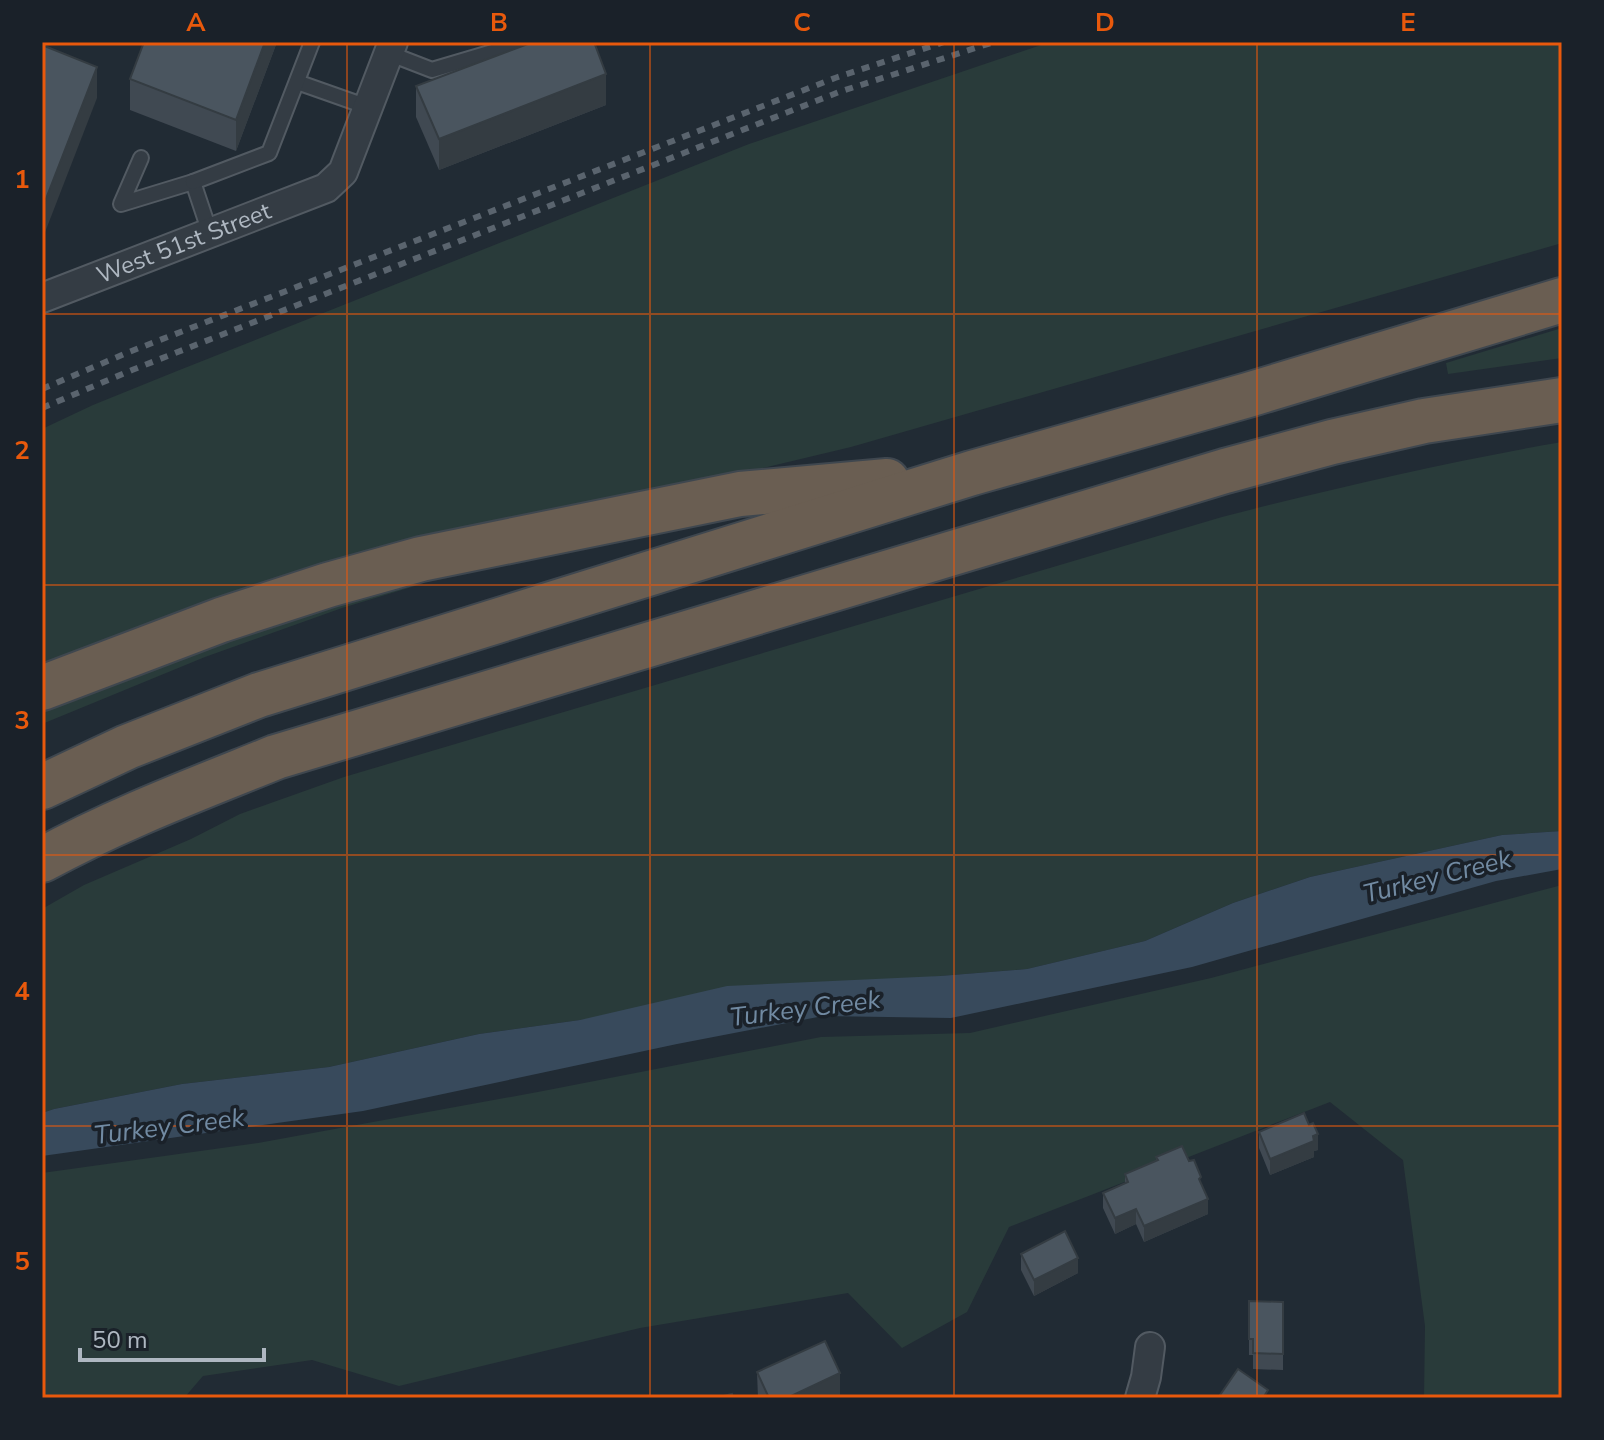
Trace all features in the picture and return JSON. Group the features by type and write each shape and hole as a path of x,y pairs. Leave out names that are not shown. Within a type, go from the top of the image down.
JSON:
{"highway":[{"path":"42,787 127,747 259,695 972,473 1248,395 1562,300"},
{"path":"42,860 174,798 276,757 1225,471 1424,421 1562,400"},
{"path":"42,688 221,620 421,559 740,494 972,473"}],"street":[{"path":"368,107 390,48"},
{"name":"West 51st Street","path":"42,298 326,188 343,172 368,107"},
{"path":"1140,1398 1150,1347"}],"lane":[{"path":"141,158 121,204 193,182 269,153 312,42"},
{"path":"390,48 432,70 526,42"},
{"path":"297,82 368,107"},
{"path":"193,182 210,233"}],"shaded area":[{"path":"1050,42 1562,42 1562,243 851,447 755,470 431,535 42,671 42,429 177,371 749,144"},
{"path":"1562,328 1562,358 1448,374 1446,363"},
{"path":"1562,442 1562,831 1502,835 1310,877 1233,903 1145,941 1027,969 940,976 479,1034 329,1067 182,1084 42,1113 42,909 84,885 191,839 240,814 344,777 1222,517 1391,476"},
{"path":"425,583 342,608 205,657 42,724 42,711 282,619"},
{"path":"1562,885 1562,1398 1424,1398 1425,1326 1403,1160 1330,1102 1009,1227 967,1312 902,1348 848,1293 640,1328 399,1386 312,1360 203,1376 184,1398 42,1398 42,1173 258,1143 821,1037 970,1033 1211,978"}],"water":[{"name":"Turkey Creek","path":"1562,831 1562,869 1496,881 1192,967 951,1018 823,1016 363,1111 42,1156 42,1113 54,1109 182,1084 329,1067 479,1034 580,1020 727,986 1027,969 1145,941 1233,903 1310,877 1502,835"}],"building":[{"path":"144,42 265,42 236,120 130,79"},
{"path":"533,42 594,42 606,74 439,139 416,86"},
{"path":"42,45 97,67 42,209"},
{"path":"1304,1113 1309,1125 1313,1123 1318,1134 1313,1136 1314,1141 1270,1159 1259,1132"},
{"path":"1182,1146 1189,1161 1194,1160 1208,1199 1144,1226 1136,1209 1115,1218 1103,1193 1128,1182 1125,1174"},
{"path":"1065,1231 1078,1258 1034,1280 1021,1254"},
{"path":"1249,1301 1283,1302 1283,1354 1253,1353 1253,1339 1249,1339"},
{"path":"825,1341 840,1373 787,1398 769,1398 757,1372"},
{"path":"1238,1369 1268,1390 1263,1398 1218,1398"}],"railway":[{"path":"42,389 129,352 835,78 944,42"},
{"path":"42,408 839,92 994,42"}]}
